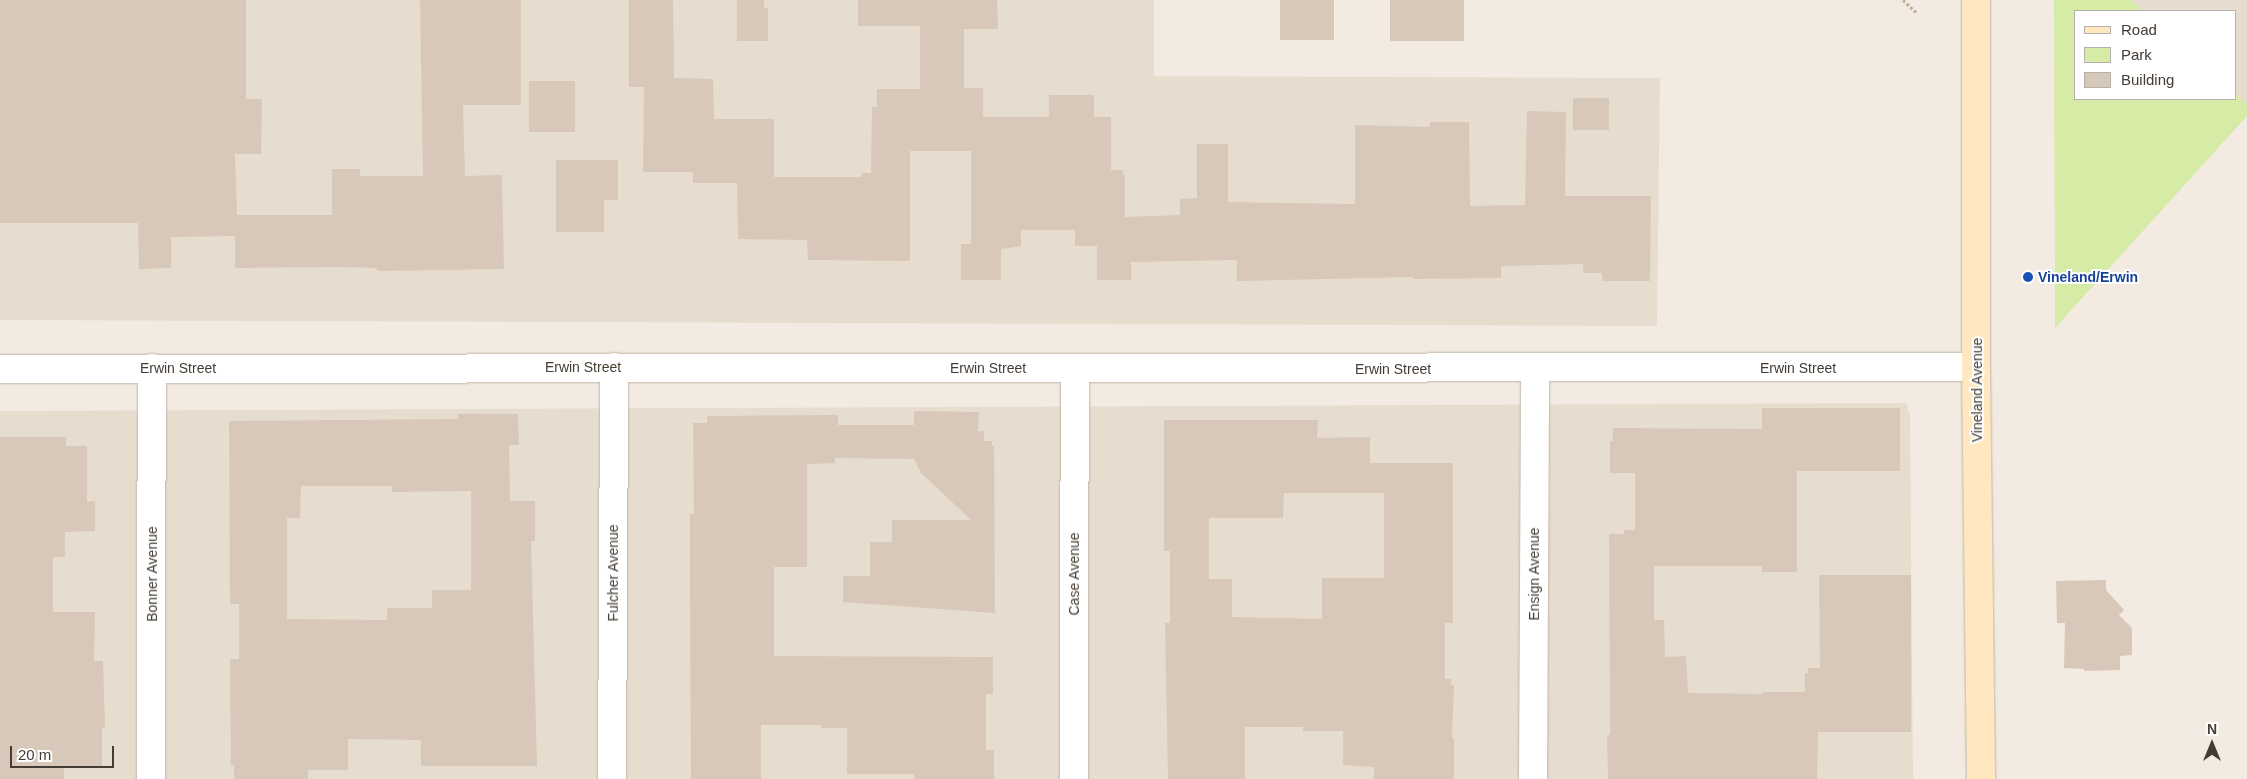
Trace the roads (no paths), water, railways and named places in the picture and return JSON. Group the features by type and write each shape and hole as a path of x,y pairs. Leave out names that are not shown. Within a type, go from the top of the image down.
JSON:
{"main road":[{"name":"Vineland Avenue","path":"1976,0 1976,367 1981,779"}],"street":[{"name":"Fulcher Avenue","path":"612,779 614,367"},
{"name":"Erwin Street","path":"0,368 1535,369 1976,367"},
{"name":"Bonner Avenue","path":"151,779 152,368"},
{"name":"Case Avenue","path":"1074,779 1075,368"},
{"name":"Ensign Avenue","path":"1533,779 1535,369"}],"place":[{"name":"Vineland/Erwin","path":"2028,277"}]}
